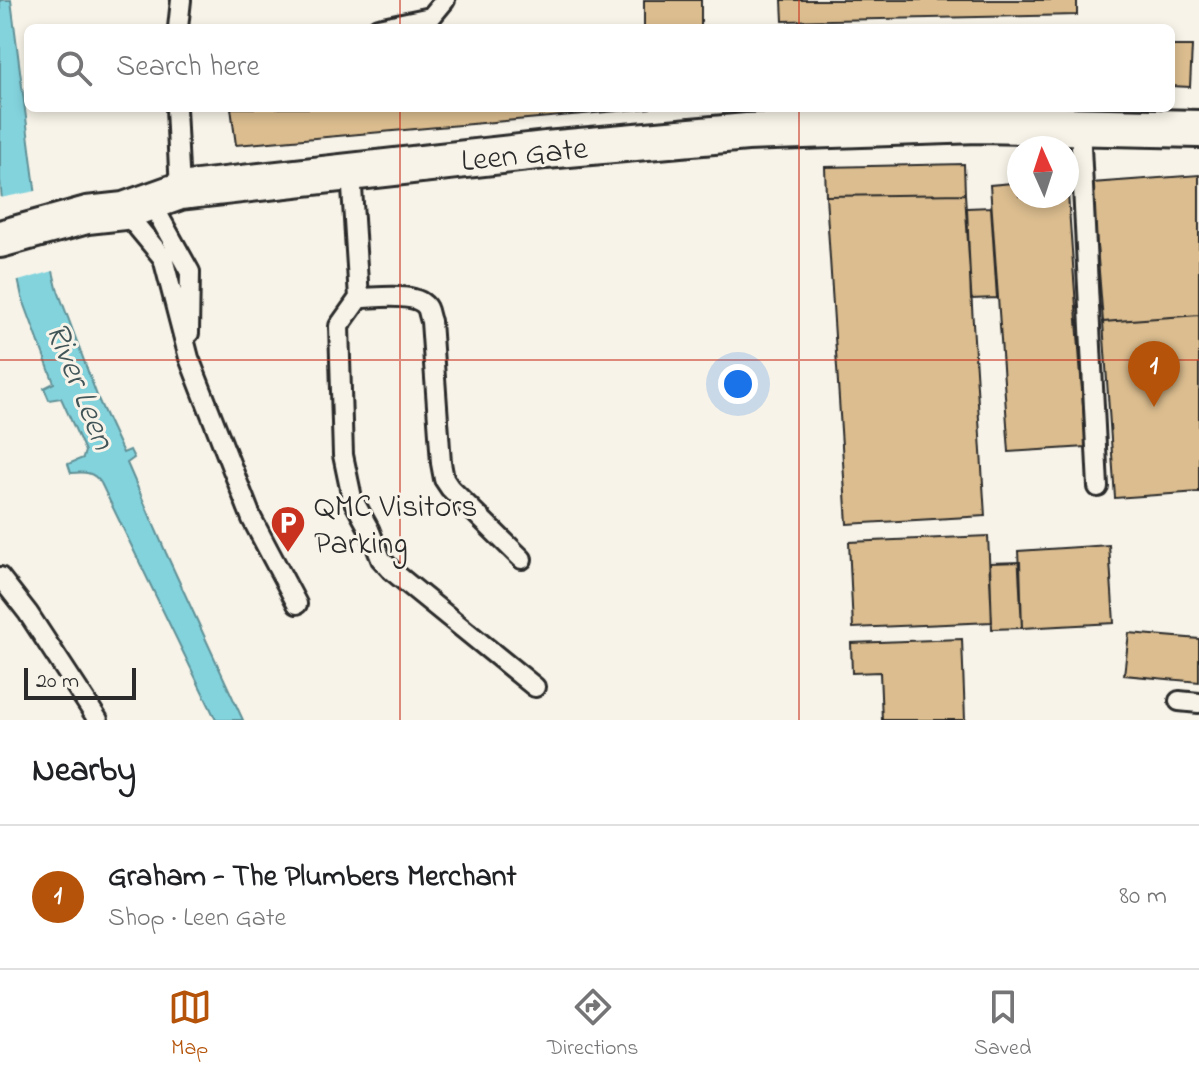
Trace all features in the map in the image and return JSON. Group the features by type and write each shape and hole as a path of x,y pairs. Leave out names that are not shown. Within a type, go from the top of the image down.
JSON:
{"street":[{"name":"Leen Gate","path":"0,239 152,201 351,172 546,150 747,132 978,124 1199,129"}],"lane":[{"path":"178,24 181,0"},
{"path":"397,24 431,17 445,0"},
{"path":"175,112 152,201 163,258 189,358 252,519 297,604"},
{"path":"1080,127 1098,487"},
{"path":"351,172 359,298 339,326 343,455 352,498 381,559 391,570 535,687"},
{"path":"152,201 190,272 189,358"},
{"path":"359,298 410,297 427,308 431,321 439,452 444,479 522,559"},
{"path":"0,577 28,613 98,720"},
{"path":"1179,701 1199,703"}],"water":[{"name":"River Leen","path":"0,0 11,0 37,204 57,288 99,401 123,453 130,450 134,458 127,463 243,720 216,720 101,483 91,474 71,473 68,464 83,458 85,451 61,398 49,400 44,388 54,383 22,297 3,210 0,180"}],"pier":[{"path":"41,190 41,204 57,270 15,282 0,216 0,198"}],"building":[{"path":"644,0 701,0 701,24 644,24"},
{"path":"782,0 1077,0 1077,15 783,21"},
{"path":"1175,46 1192,46 1190,87 1175,86"},
{"path":"232,112 606,112 236,145"},
{"path":"964,164 965,194 826,196 825,167"},
{"path":"1199,175 1199,315 1103,322 1092,183"},
{"path":"1007,183 1007,208 1069,208 1086,447 1009,452 990,185"},
{"path":"965,194 985,516 847,524 826,196"},
{"path":"991,207 997,298 971,299 967,208"},
{"path":"1199,315 1199,492 1115,498 1103,322"},
{"path":"988,536 992,622 853,628 849,542"},
{"path":"1109,545 1114,623 1022,628 1018,551"},
{"path":"1020,562 1022,628 992,629 990,563"},
{"path":"1129,633 1199,639 1199,682 1124,675"},
{"path":"962,639 965,720 882,720 880,672 852,673 851,643"}],"place":[{"name":"Graham - The Plumbers Merchant","path":"1154,407"},
{"name":"QMC Visitors Parking","path":"288,554"}]}
